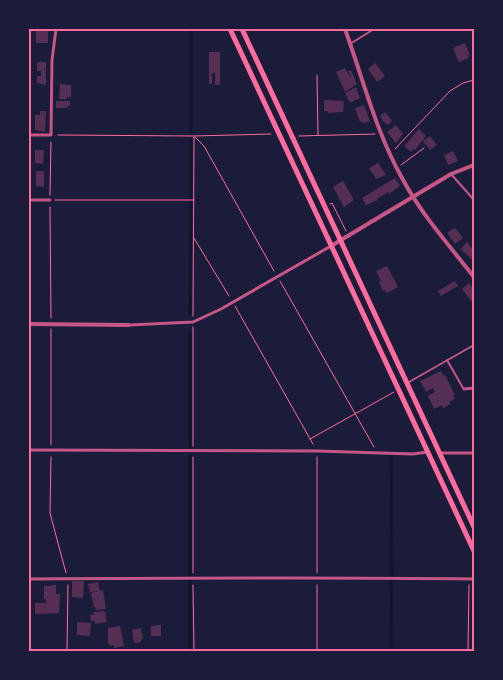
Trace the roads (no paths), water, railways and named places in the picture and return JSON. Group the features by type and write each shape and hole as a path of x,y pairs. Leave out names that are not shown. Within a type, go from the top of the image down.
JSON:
{"highway":[{"path":"230,29 474,551"},
{"path":"242,29 474,528"}],"street":[{"path":"29,135 51,135 52,60 56,29"},
{"path":"345,29 381,133 397,169 413,197 474,277"},
{"path":"29,324 129,325 193,322 233,302 340,241 451,174 474,165"},
{"path":"29,200 50,200"},
{"path":"464,390 474,388"},
{"path":"29,450 317,451 413,454 428,452"},
{"path":"440,453 474,453"},
{"path":"29,579 317,577 474,579"}],"lane":[{"path":"350,44 374,29"},
{"path":"451,174 474,200"},
{"path":"407,383 474,344"},
{"path":"447,360 464,390"}],"waterway":[{"path":"191,29 191,132"},
{"path":"191,140 191,198"},
{"path":"190,314 191,203"},
{"path":"190,332 190,447"},
{"path":"391,455 392,576"},
{"path":"190,456 190,577"},
{"path":"391,580 392,651"},
{"path":"190,581 190,651"}]}
